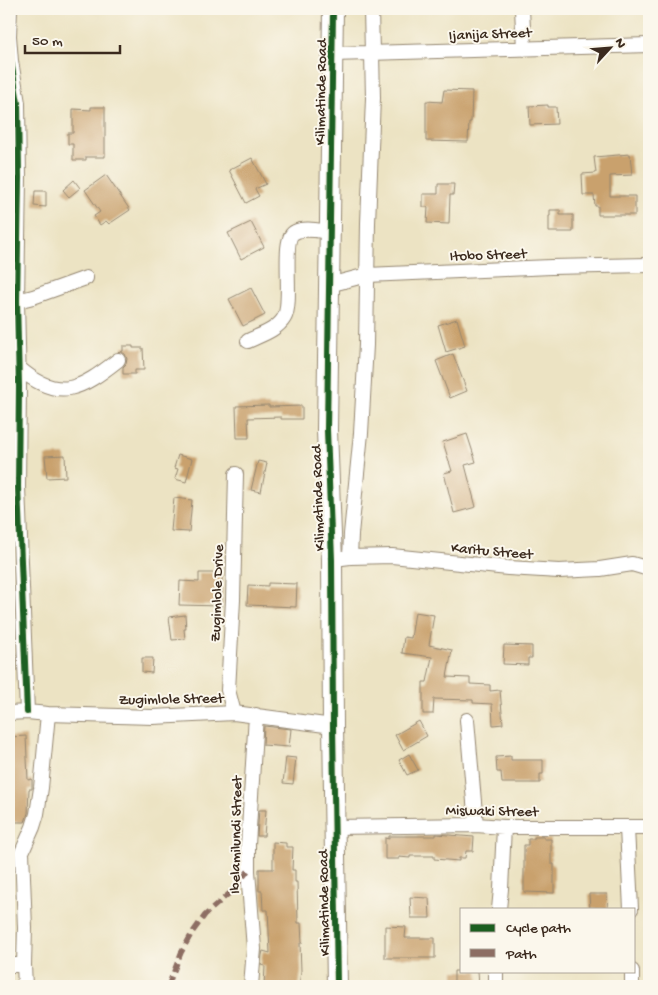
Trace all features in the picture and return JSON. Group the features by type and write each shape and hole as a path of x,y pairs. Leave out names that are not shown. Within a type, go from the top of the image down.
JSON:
{"main road":[{"name":"Kilimatinde Road","path":"333,9 327,430 341,559 333,726 337,986"}],"street":[{"path":"10,9 9,36 13,103 15,371 27,712"},
{"path":"341,559 351,534 362,416 366,346 373,98 371,9"},
{"path":"522,9 524,49"},
{"name":"Ijanija Street","path":"333,54 649,45"},
{"path":"248,341 273,329 283,320 288,309 288,260 290,238 293,233 310,230 330,232"},
{"name":"Itobo Street","path":"329,285 367,275 649,265"},
{"path":"14,298 33,297 86,278"},
{"path":"15,371 62,390 74,388 89,381 118,360"},
{"name":"Zugimlole Drive","path":"234,712 228,690 233,600 236,474"},
{"name":"Karitu Street","path":"341,559 392,556 508,568 559,571 600,569 632,564 649,569"},
{"name":"Zugimlole Street","path":"9,714 27,712 153,717 234,712 333,726"},
{"path":"24,986 25,928 22,852 37,814 48,714"},
{"name":"Ibelamilundi Street","path":"251,986 254,950 248,845 256,715"},
{"path":"468,720 476,824"},
{"name":"Miswaki Street","path":"334,828 476,824 504,827 649,827"},
{"path":"499,908 504,827"},
{"path":"627,828 631,908"},
{"path":"9,965 24,965"},
{"path":"496,972 496,986"},
{"path":"632,972 632,986"}],"building":[{"path":"444,90 472,91 468,142 426,141 426,101 442,102"},
{"path":"548,105 548,107 556,107 557,124 530,125 529,106"},
{"path":"91,107 105,107 105,157 86,157 86,160 73,160 73,144 68,144 68,133 73,133 73,109 91,110"},
{"path":"630,154 632,175 610,176 610,196 635,196 635,215 598,215 598,206 595,206 594,195 583,195 582,174 596,173 594,157"},
{"path":"252,158 266,184 255,189 259,196 246,203 229,170"},
{"path":"106,175 130,210 109,224 106,221 100,225 94,216 100,212 85,190"},
{"path":"74,180 80,188 69,197 63,190"},
{"path":"438,184 454,184 453,195 450,195 449,224 427,223 428,207 423,207 423,194 438,194"},
{"path":"35,191 46,191 46,207 34,206"},
{"path":"550,210 560,210 560,215 573,215 573,232 549,232"},
{"path":"251,222 264,247 241,259 228,233"},
{"path":"251,288 265,315 243,326 229,299"},
{"path":"457,319 465,346 446,352 438,325"},
{"path":"123,346 143,348 144,370 135,370 135,374 123,374 123,367 127,359 125,354 121,352 123,351"},
{"path":"453,354 467,391 450,398 436,361"},
{"path":"269,405 269,407 302,406 302,419 281,419 281,417 248,418 249,438 237,438 236,406"},
{"path":"467,434 476,462 465,465 476,507 454,513 444,473 452,471 443,442"},
{"path":"65,455 66,477 47,478 45,456"},
{"path":"178,455 192,459 186,482 175,479 178,469 174,468"},
{"path":"258,461 267,463 261,492 251,490"},
{"path":"174,498 192,500 189,532 171,531"},
{"path":"199,573 222,573 222,606 179,605 180,581 199,582"},
{"path":"268,583 297,584 296,607 247,605 248,585 268,586"},
{"path":"415,612 434,615 429,645 452,650 447,677 470,678 470,684 490,685 490,691 500,690 503,724 493,725 492,704 473,703 473,700 434,699 433,714 423,714 423,682 427,682 432,657 402,653 404,637 411,638"},
{"path":"185,615 185,639 172,640 169,617"},
{"path":"504,645 532,646 532,658 528,658 528,665 503,664"},
{"path":"142,658 153,658 152,673 142,672"},
{"path":"419,721 427,736 403,750 395,735"},
{"path":"264,726 291,729 289,747 263,745"},
{"path":"26,736 28,780 32,779 32,789 29,789 28,813 25,822 12,822 12,804 9,804 9,737"},
{"path":"409,754 418,770 407,775 399,760"},
{"path":"511,756 511,760 543,760 543,774 540,774 540,783 502,783 501,772 497,772 496,757"},
{"path":"286,757 296,758 293,784 283,783"},
{"path":"259,810 266,810 264,836 257,836"},
{"path":"436,834 474,837 473,851 466,851 465,858 459,858 459,861 434,859 434,856 385,859 385,838 389,839 389,836 436,836"},
{"path":"534,837 551,839 551,864 554,864 554,893 524,892 524,845 528,845 528,839 534,839"},
{"path":"273,842 286,843 286,847 293,847 292,870 295,870 295,882 297,882 298,923 301,923 302,943 300,943 301,971 299,986 264,986 265,966 261,965 262,955 263,951 270,953 268,910 263,910 262,891 259,891 259,869 273,869"},
{"path":"589,894 607,894 608,908 590,908"},
{"path":"410,897 429,898 430,918 411,918"},
{"path":"385,926 406,927 405,938 435,938 435,958 385,958"},
{"path":"454,971 478,972 479,986 454,986"}],"marked path":[{"path":"168,986 181,953 192,933 205,915 233,890 248,871"}],"cycle path":[{"path":"10,9 9,36 11,61 18,103 18,487 27,712"},
{"path":"333,9 327,430 332,560 337,986"}]}
